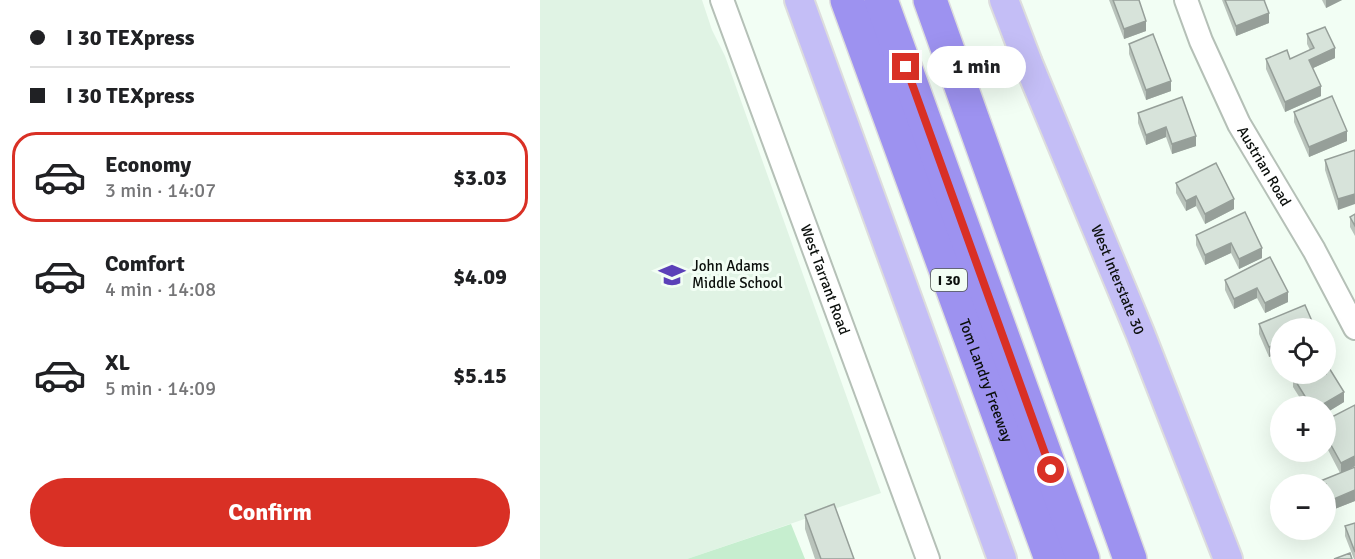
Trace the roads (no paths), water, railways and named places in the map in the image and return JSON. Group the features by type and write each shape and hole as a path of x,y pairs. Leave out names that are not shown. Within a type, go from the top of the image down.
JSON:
{"highway":[{"name":"Tom Landry Freeway","path":"847,0 1051,559"},
{"path":"881,0 1083,559"},
{"path":"930,0 1130,559"}],"main road":[{"path":"799,0 1002,559"},
{"name":"West Interstate 30","path":"1005,0 1028,63 1140,333 1228,559"}],"street":[{"name":"West Tarrant Road","path":"722,0 928,559"},
{"name":"Austrian Road","path":"1186,0 1201,41 1239,124 1314,250 1355,328"}],"place":[{"name":"John Adams Middle School","path":"672,275"}]}
